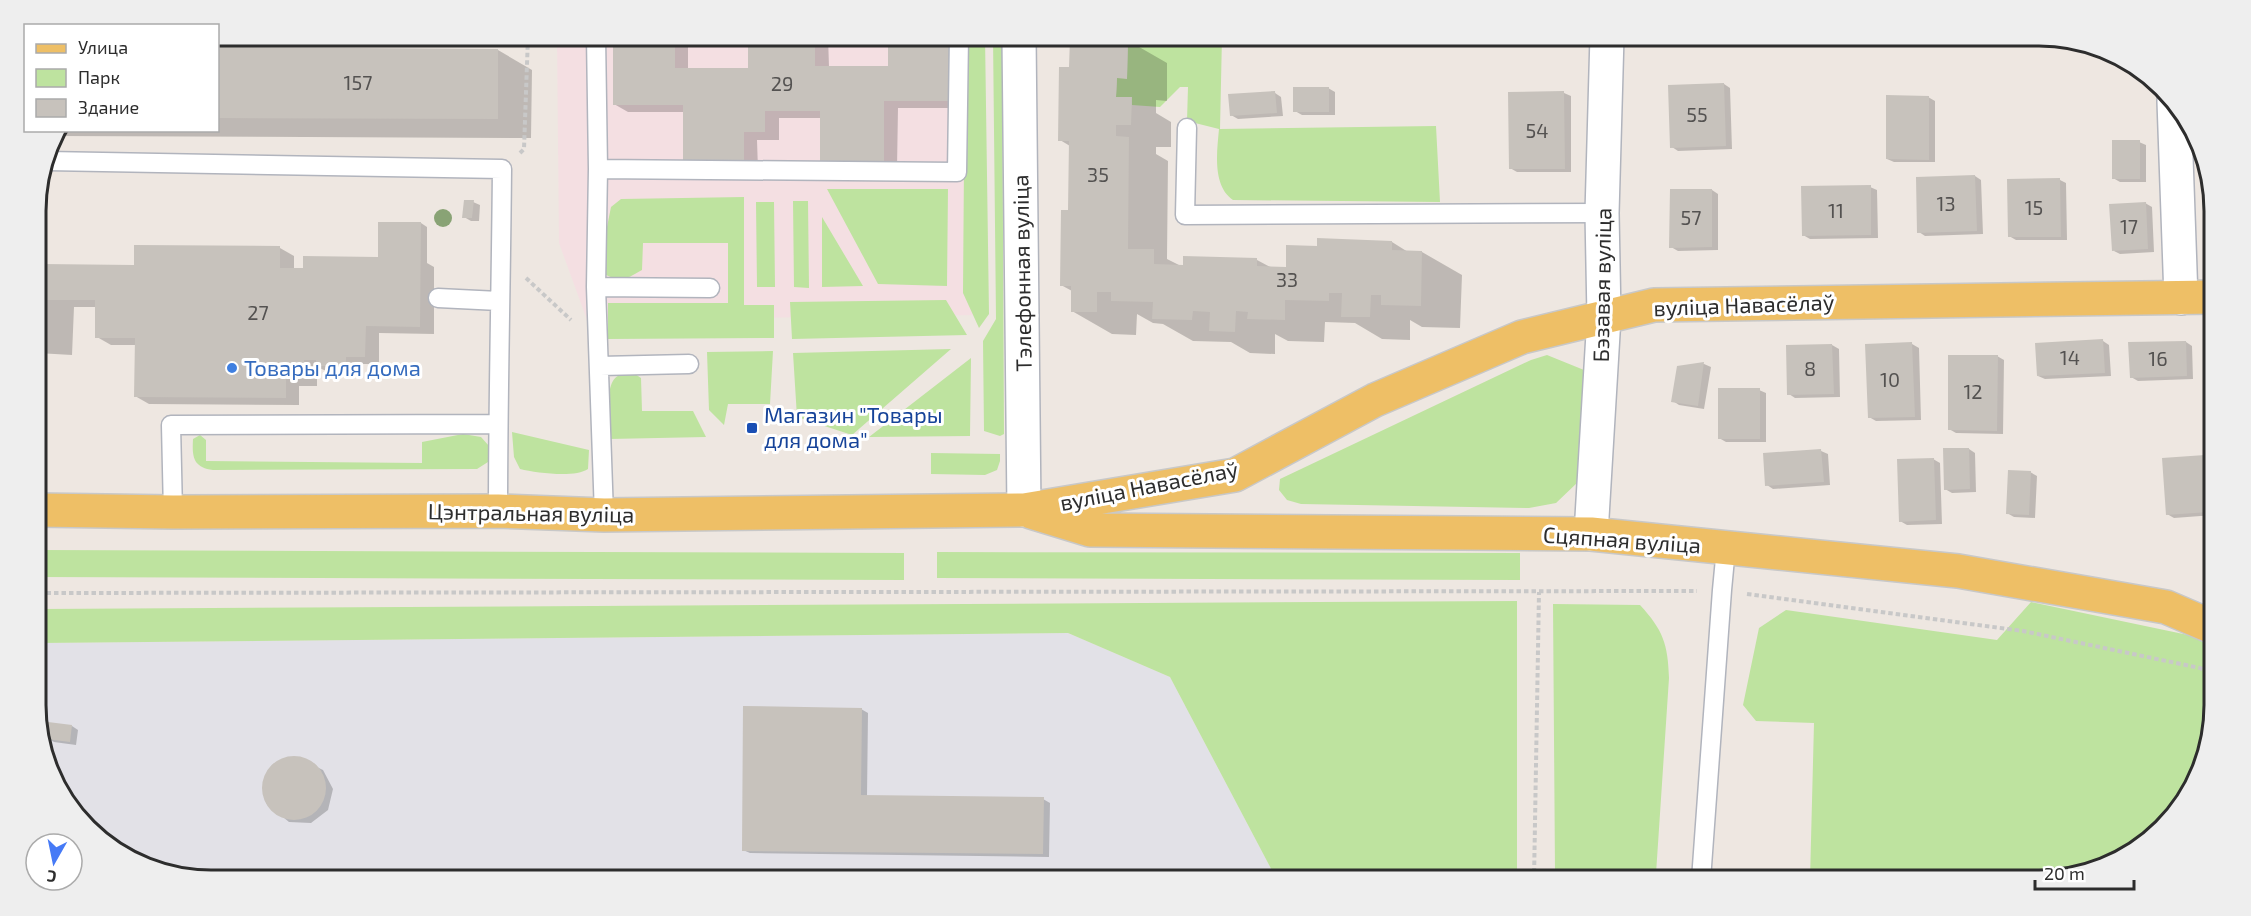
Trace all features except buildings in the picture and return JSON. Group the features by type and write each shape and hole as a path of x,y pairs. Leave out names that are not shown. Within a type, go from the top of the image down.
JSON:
{"main road":[{"name":"вуліца Навасёлаў","path":"1024,510 1235,475 1375,400 1522,336 1654,305 2204,297"},
{"name":"Цэнтральная вуліца","path":"47,510 498,511 604,515 1024,510"},
{"name":"Сцяпная вуліца","path":"1024,510 1090,530 1591,534 1959,571 2166,607 2204,623"}],"street":[{"name":"Тэлефонная вуліца","path":"1019,47 1024,510"},
{"name":"Бэзавая вуліца","path":"1591,534 1604,317 1602,213 1607,47"},
{"path":"2175,118 2181,298"}],"lane":[{"path":"597,47 596,287 604,515"},
{"path":"598,169 957,172 959,47"},
{"path":"1186,128 1185,215 1602,213"},
{"path":"54,161 502,169 498,511"},
{"path":"596,287 710,288"},
{"path":"438,298 499,301"},
{"path":"600,366 689,364"},
{"path":"173,512 171,424 498,424"},
{"path":"1702,869 1726,548"}],"path":[{"path":"502,169 524,149 528,47"},
{"path":"47,593 1722,590 2023,631 2204,670"},
{"path":"1534,869 1539,592"}],"shaded area":[{"path":"557,47 982,47 981,315 587,320 559,243"},
{"path":"1068,633 1170,677 1271,869 211,870 179,866 138,853 120,842 87,813 63,778 55,758 48,726 47,643"}],"green space":[{"path":"965,47 985,47 989,314 979,328 963,293"},
{"path":"993,47 1002,47 1004,434 1000,436 984,431 983,341 996,319"},
{"path":"1128,47 1222,47 1220,129 1436,126 1440,202 1233,200 1222,186 1217,168 1219,129 1187,121 1188,87 1180,87 1160,107 1132,105 1131,97 1116,97 1117,78 1127,78"},
{"path":"827,189 948,189 947,286 878,284"},
{"path":"744,197 744,305 774,305 774,338 608,339 608,303 728,303 728,243 643,243 642,270 625,278 616,279 606,275 607,227 611,207 621,199"},
{"path":"793,201 808,201 809,288 794,287"},
{"path":"756,202 774,202 775,287 757,287"},
{"path":"822,217 863,286 822,287"},
{"path":"946,300 967,335 792,339 790,302"},
{"path":"951,349 852,435 797,417 793,353"},
{"path":"773,351 770,404 728,404 724,425 709,410 707,352"},
{"path":"1547,355 1584,370 1578,482 1556,503 1529,508 1301,504 1287,500 1279,490 1280,479 1531,360"},
{"path":"971,358 970,436 869,437"},
{"path":"635,374 641,378 642,411 693,411 706,437 609,439 608,404 611,385 620,375"},
{"path":"512,432 589,450 588,469 565,474 520,469 514,457"},
{"path":"463,434 481,437 489,446 488,462 477,469 213,470 198,464 193,451 193,439 200,435 206,440 206,461 422,463 422,442"},
{"path":"931,453 1000,454 1000,461 997,470 985,475 931,474"},
{"path":"47,550 904,553 904,580 47,577"},
{"path":"937,552 1520,553 1520,580 937,578"},
{"path":"1517,601 1517,869 1271,869 1170,677 1068,633 47,643 47,609"},
{"path":"2031,602 2188,635 2204,641 2204,705 2201,737 2188,778 2170,805 2140,835 2122,847 2093,861 2072,866 2051,869 1810,869 1814,723 1756,721 1743,705 1759,628 1786,610 1997,640"},
{"path":"1553,604 1640,605 1663,638 1669,678 1656,869 1555,869"}],"place":[{"name":"Товары для дома","path":"232,368"},
{"name":"Магазин \"Товары для дома\"","path":"752,428"}]}
